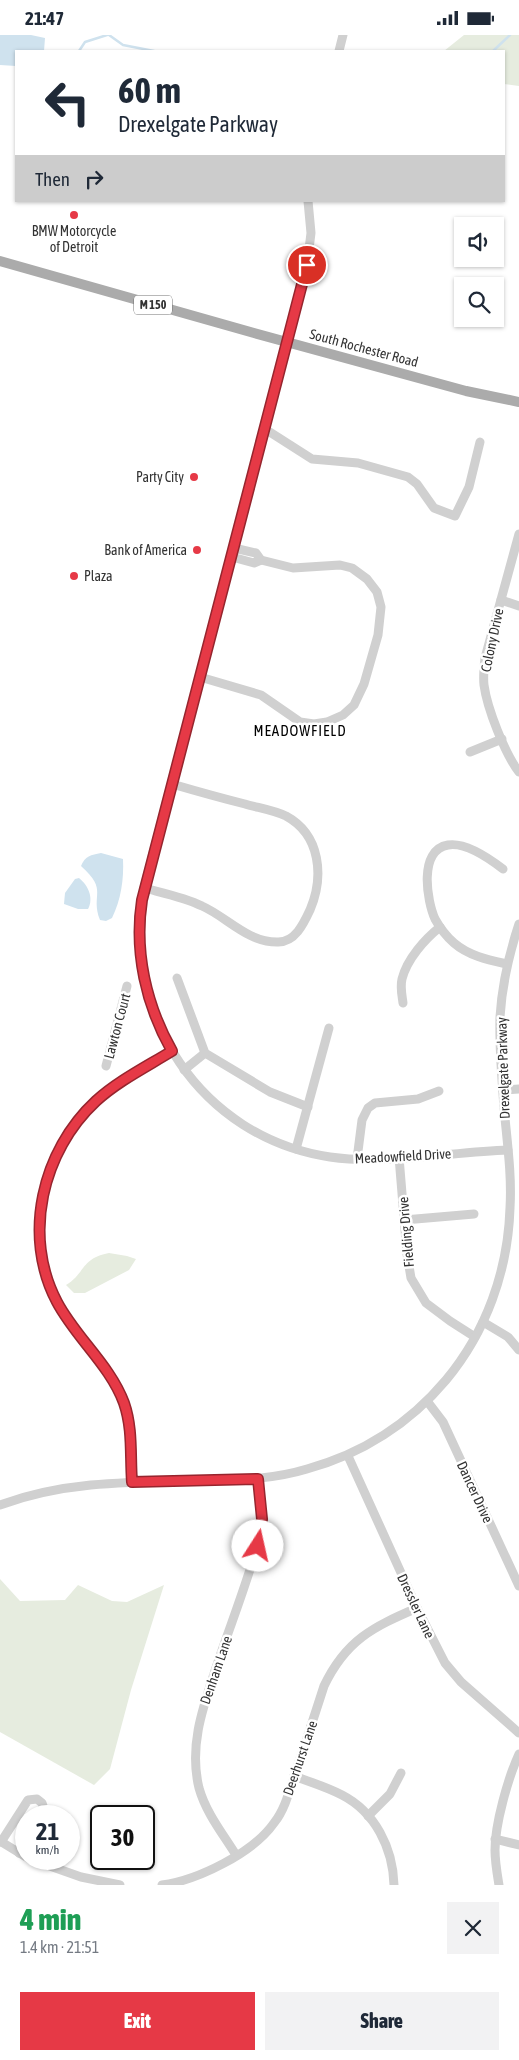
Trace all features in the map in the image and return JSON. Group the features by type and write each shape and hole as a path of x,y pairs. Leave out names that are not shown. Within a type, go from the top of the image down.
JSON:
{"main road":[{"name":"South Rochester Road","path":"0,261 478,394 519,403"}],"street":[{"path":"339,50 343,35"},
{"name":"Meadowfield Drive","path":"308,202 311,233 310,253 232,557 144,887 138,933 143,976 156,1020 184,1070 206,1094 239,1122 272,1140 296,1149 328,1157 357,1159 508,1149"},
{"path":"265,429 312,459 358,463 408,477 417,484 434,508 455,516 469,487 480,442"},
{"name":"Colony Drive","path":"519,534 485,658 484,674 486,695 509,756 519,772"},
{"path":"234,548 256,553 261,560"},
{"path":"200,677 261,695 294,719 308,724 318,724 334,720 350,709 359,698 378,635 381,617 380,603 372,585 359,573 346,566 294,568 261,560 254,563 232,557"},
{"path":"501,600 519,607"},
{"path":"470,752 502,739"},
{"path":"144,887 201,905 237,929 274,942 286,941 298,932 309,912 316,893 319,875 314,848 291,820 274,811 172,785"},
{"path":"503,869 487,857 456,846 445,845 434,853 428,869 427,888 430,905 440,927 455,943 468,953 508,964"},
{"name":"Drexelgate Parkway","path":"0,1505 57,1488 89,1484 258,1479 305,1470 348,1456 395,1427 427,1401 450,1375 483,1322 494,1295 505,1254 515,1189 508,1149 500,1059 500,1019 508,964 519,924"},
{"path":"403,1003 401,987 404,973 424,943 440,927"},
{"path":"177,978 205,1053 270,1092 308,1107"},
{"name":"Lawton Court","path":"106,1066 127,986"},
{"path":"296,1149 329,1027"},
{"path":"132,1482 131,1440 124,1403 110,1376 79,1337 53,1294 43,1259 40,1234 41,1209 45,1186 53,1162 77,1121 98,1099 119,1083 172,1051"},
{"path":"184,1070 205,1053"},
{"path":"503,1090 519,1089"},
{"path":"357,1159 362,1120 368,1108 375,1103 418,1099 440,1091"},
{"name":"Fielding Drive","path":"399,1157 408,1265 411,1278 426,1303 436,1312 475,1337"},
{"path":"404,1220 474,1214"},
{"path":"483,1322 508,1337 519,1349"},
{"name":"Dancer Drive","path":"427,1401 442,1422 519,1586"},
{"name":"Dressler Lane","path":"348,1456 436,1648 449,1669 461,1682 519,1733"},
{"name":"Denham Lane","path":"236,1855 214,1821 202,1795 196,1775 196,1741 204,1704 260,1536 262,1519 258,1479"},
{"name":"Deerhurst Lane","path":"162,1885 172,1884 207,1872 259,1839 275,1823 284,1807 324,1686 334,1668 348,1649 367,1632 417,1607"},
{"path":"499,1885 495,1858 495,1839 510,1779 519,1754"},
{"path":"368,1816 390,1794 401,1773"},
{"path":"294,1776 342,1795 368,1816 379,1831 388,1849 392,1863 394,1885"},
{"path":"25,1805 28,1800 34,1799 43,1805"},
{"path":"15,1820 1,1841 15,1850"},
{"path":"495,1839 519,1845"},
{"path":"61,1870 80,1877 120,1885"}],"shaded area":[{"path":"464,35 519,35 519,86 505,84 505,50 445,50"},
{"path":"109,1253 136,1259 129,1270 85,1293 74,1293 66,1285 77,1276 88,1262 100,1255"},
{"path":"0,1579 20,1601 65,1600 78,1585 112,1601 127,1602 164,1585 131,1690 110,1769 94,1785 0,1732"}],"water":[{"path":"0,35 31,35 45,38 44,50 15,50 15,66 0,65"},
{"path":"101,853 123,859 120,897 112,918 106,921 100,920 97,911 97,887 89,874 81,866 89,856"},
{"path":"79,878 89,892 90,905 88,909 78,909 64,904 65,893 75,879"}],"waterway":[{"path":"80,50 85,42 107,35"},
{"path":"109,35 123,45 149,50"},
{"path":"494,50 510,35"}],"place":[{"name":"BMW Motorcycle of Detroit","path":"74,215"},
{"name":"Party City","path":"194,477"},
{"name":"Bank of America","path":"197,550"},
{"name":"Plaza","path":"74,576"}],"district":[{"name":"MEADOWFIELD","path":"300,730"}],"route":[{"path":"258,1546 262,1519 258,1479 132,1482 130,1427 124,1403 110,1376 79,1337 57,1303 45,1271 40,1223 43,1196 51,1168 60,1147 77,1121 98,1099 119,1083 172,1051 158,1025 149,1001 145,983 138,933 144,887 307,265"}]}
